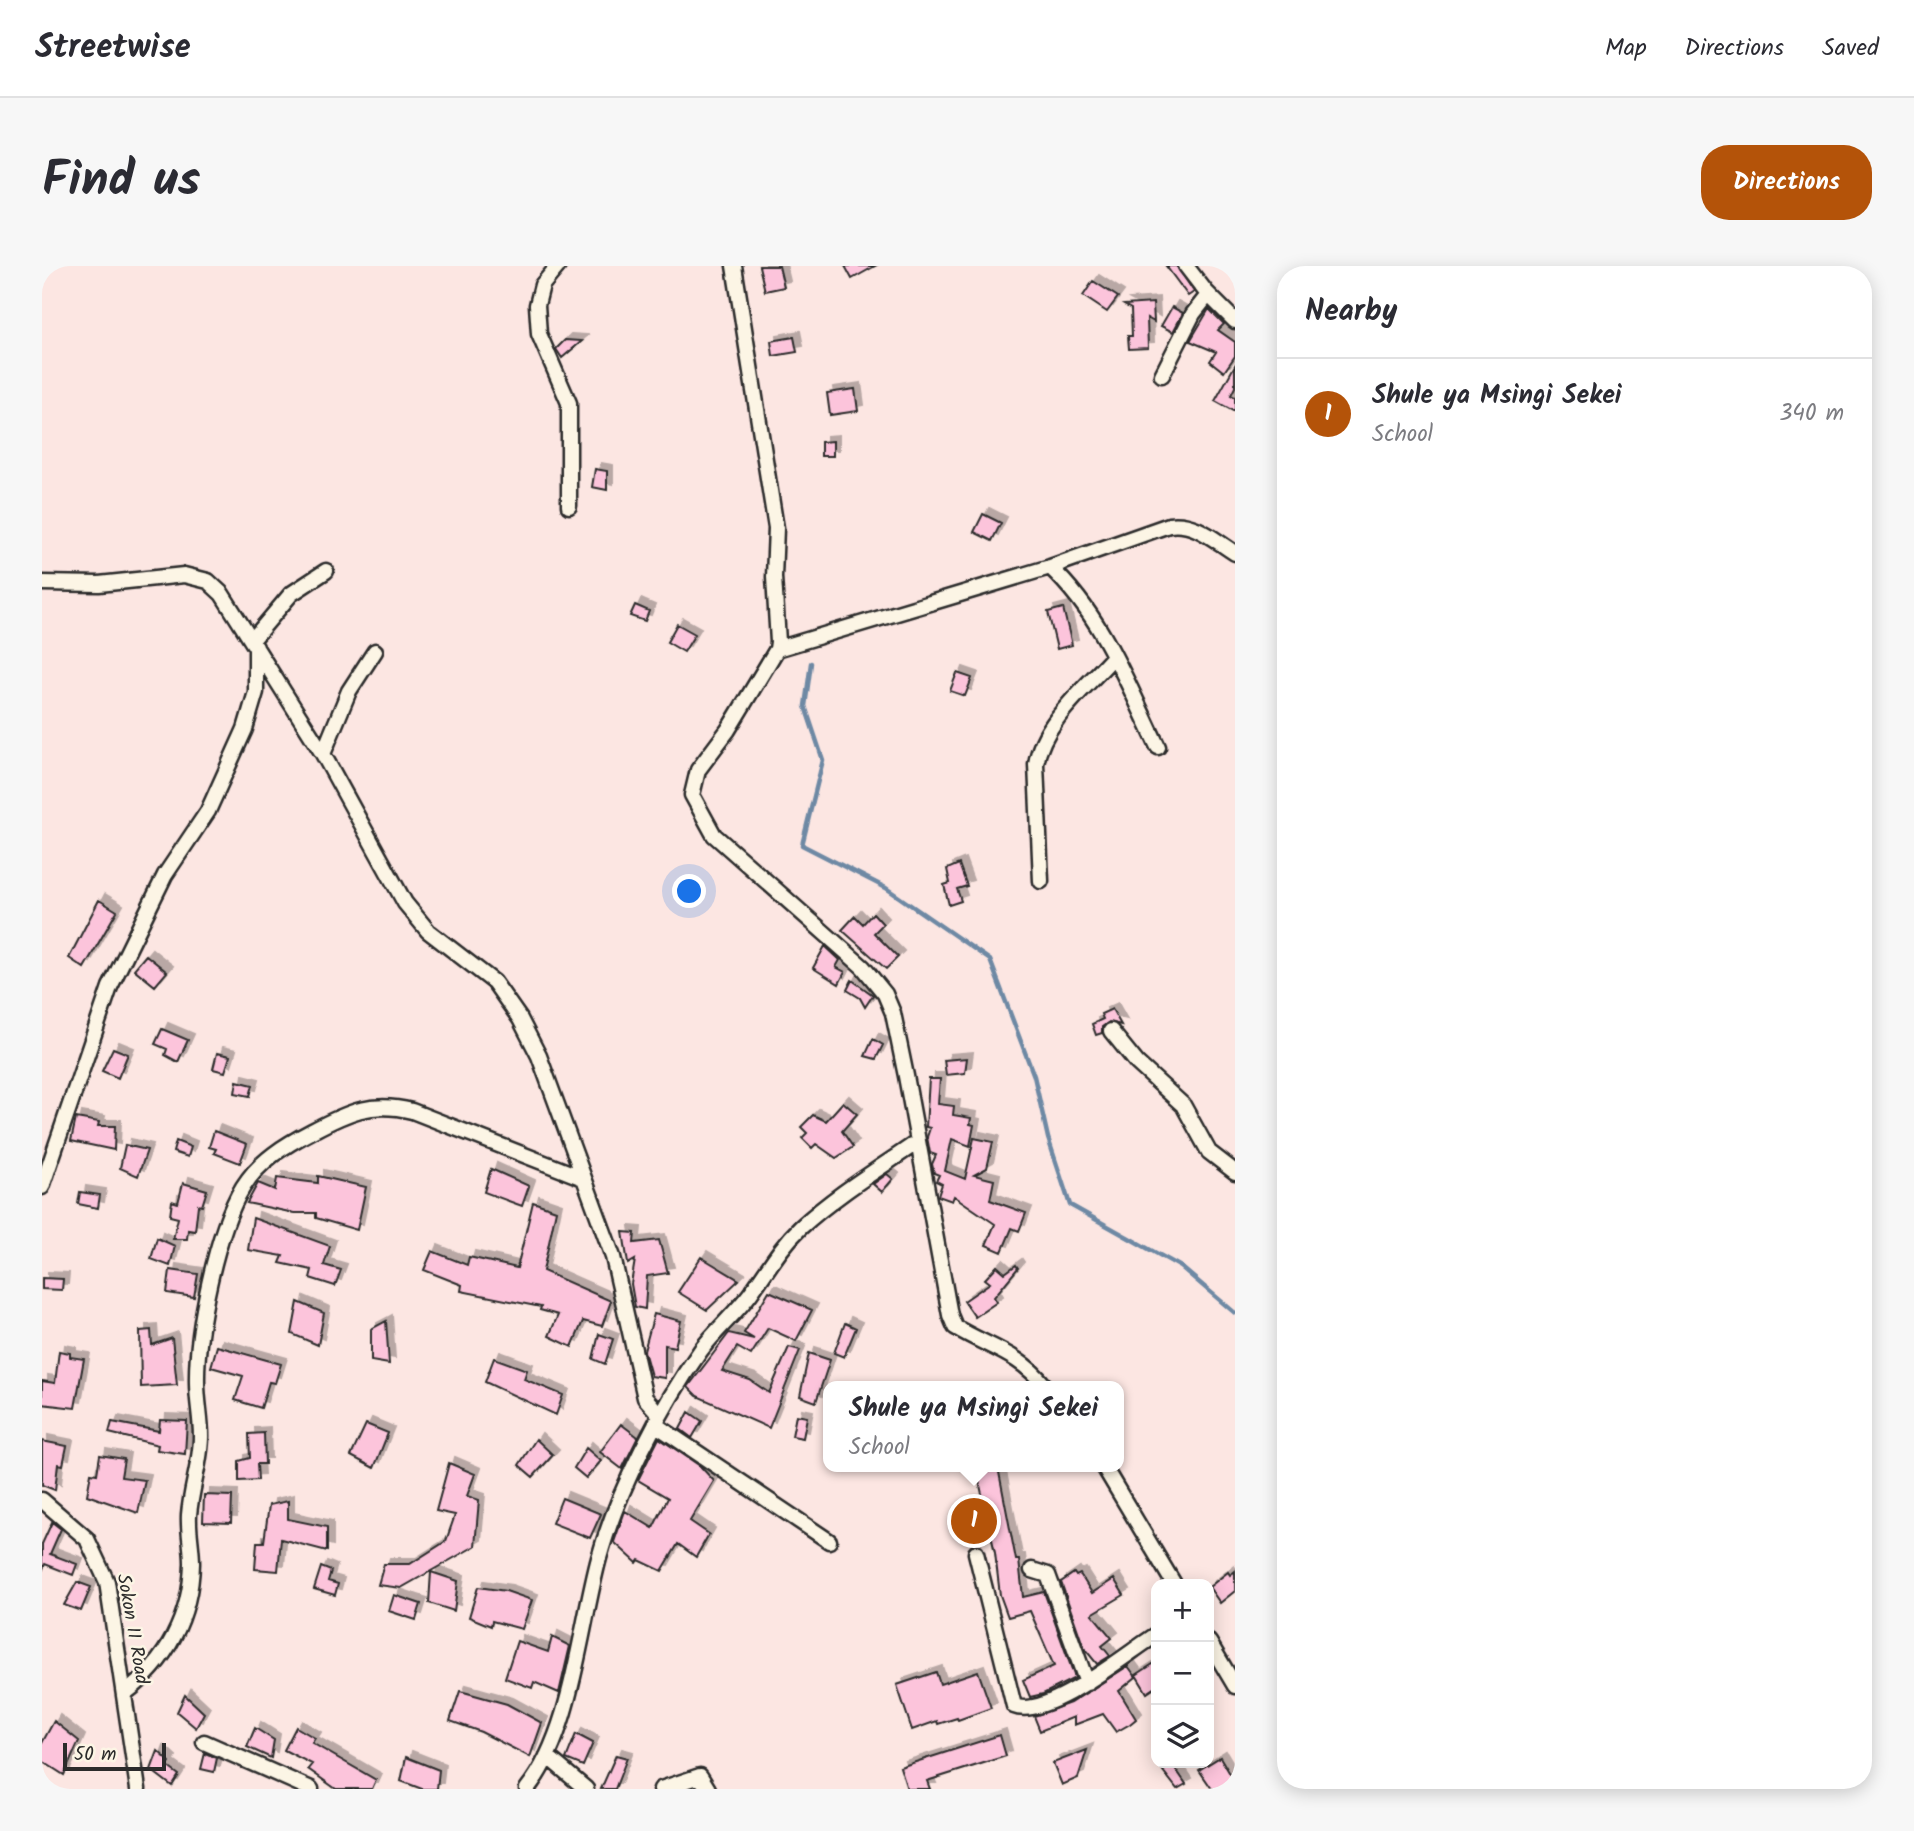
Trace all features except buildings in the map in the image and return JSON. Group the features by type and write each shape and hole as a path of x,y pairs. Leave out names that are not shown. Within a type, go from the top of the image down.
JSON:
{"street":[{"path":"558,266 538,293 537,305 539,334 569,403 569,506"},
{"path":"734,266 776,528 774,569 777,649 728,730 698,770 692,787 695,804 714,835 863,967 885,994 893,1013 950,1315 955,1327 1002,1349 1032,1370 1041,1381"},
{"path":"1186,266 1208,295 1235,321"},
{"path":"1163,375 1188,321 1208,295"},
{"path":"777,649 1050,567 1169,525 1183,523 1235,554"},
{"path":"1050,567 1085,604 1114,656 1158,747"},
{"path":"42,1187 110,987 165,875 208,811 246,729 256,692 254,643 291,594 326,571"},
{"path":"42,583 99,584 184,575 208,581 222,594 323,754 405,903 428,931 494,982 520,1020 539,1056 613,1257 645,1398 658,1420 829,1541"},
{"path":"323,754 349,691 375,652"},
{"path":"1041,881 1035,764 1038,750 1051,727 1114,656"},
{"path":"1111,1031 1138,1063 1184,1105 1209,1152 1235,1172"},
{"path":"124,1694 143,1679 167,1647 188,1604 192,1560 190,1510 201,1438 197,1382 199,1350 214,1266 225,1227 243,1187 277,1150 344,1115 364,1108 387,1105 412,1111 583,1178"},
{"path":"527,1789 539,1774 547,1756 566,1701 607,1530 658,1420 702,1349 748,1296 783,1246 826,1205 916,1143"},
{"path":"1107,1472 1171,1579"},
{"name":"Sokon II Road","path":"42,1500 87,1539 99,1561 111,1606 138,1789"},
{"path":"976,1553 1014,1706 1021,1709 1044,1703 1087,1683 1151,1638"},
{"path":"1032,1570 1048,1575 1087,1683"},
{"path":"1214,1650 1235,1686"},
{"path":"204,1742 311,1789"},
{"path":"547,1756 586,1789"},
{"path":"661,1789 684,1779 700,1776 708,1789"}],"waterway":[{"path":"811,663 805,706 823,760 802,845 886,888 990,960 1034,1076 1048,1138 1070,1205 1181,1267 1235,1313"}],"place":[{"name":"Shule ya Msingi Sekei","path":"974,1521"}]}
